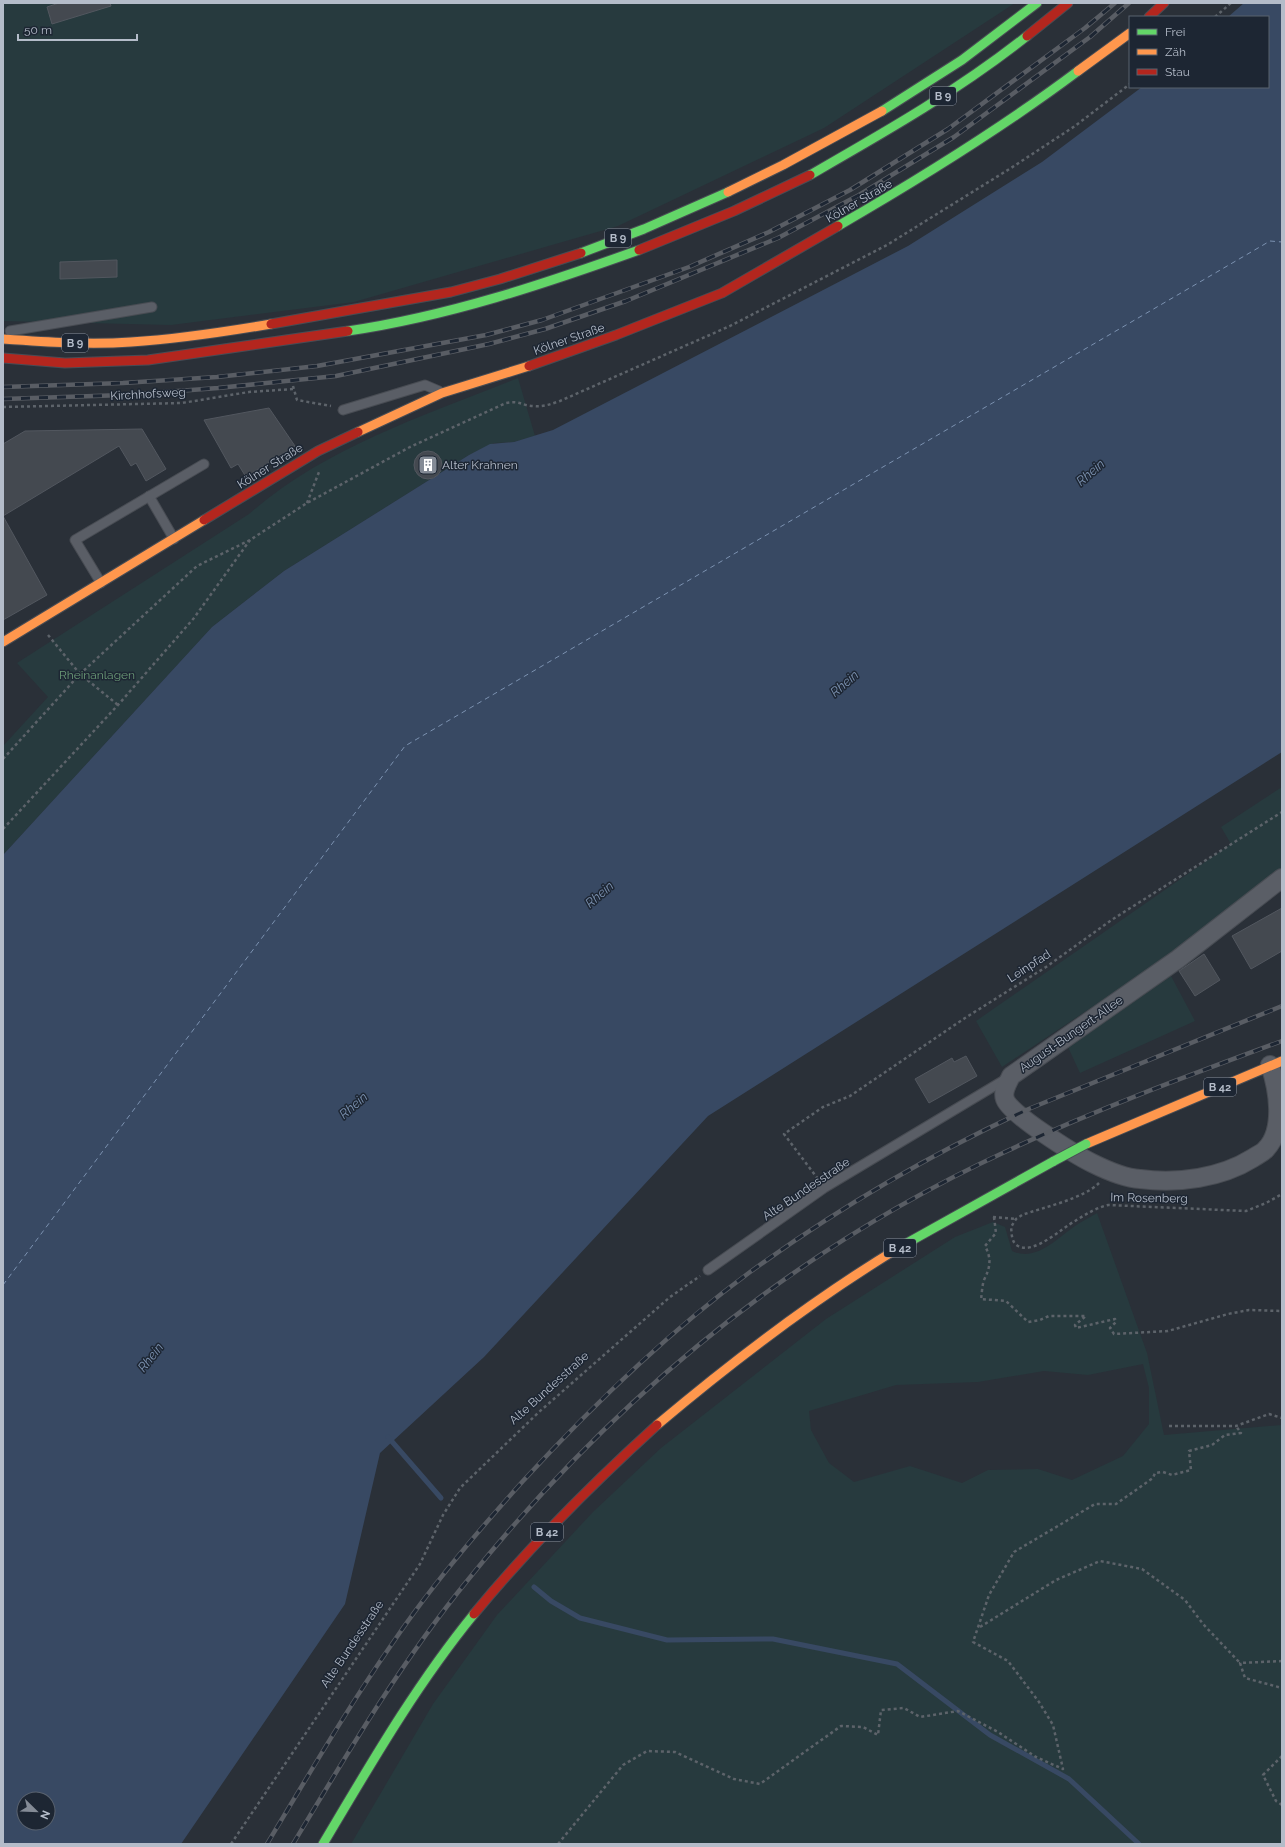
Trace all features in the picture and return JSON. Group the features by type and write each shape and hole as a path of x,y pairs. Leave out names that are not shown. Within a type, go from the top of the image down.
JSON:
{"main road":[{"name":"B 9","path":"3,338 67,343 148,341 264,325 372,308 451,292 552,262 645,228 726,194 796,158 866,120 952,68 1037,3"},
{"name":"B 9","path":"3,358 65,363 148,360 266,344 369,328 457,310 559,279 656,244 734,211 810,175 878,136 959,86 1028,35 1068,3"},
{"path":"1150,16 1164,3"},
{"name":"Kölner Straße","path":"3,642 174,540 318,451 442,393 517,370 616,335 722,293 916,181 1027,109 1129,34"},
{"name":"B 42","path":"323,1844 388,1735 456,1637 493,1591 532,1548 614,1465 702,1388 794,1317 841,1284 959,1212 1086,1144 1276,1063"}],"street":[{"name":"August-Bungert-Allee","path":"1276,1063 1275,1080 1279,1118 1275,1134 1266,1149 1237,1168 1187,1180 1139,1179 1107,1170 1058,1143 1009,1108 1004,1099 1004,1090 1011,1076 1178,959 1282,878"}],"lane":[{"path":"3,332 152,307"},
{"path":"343,410 425,385 442,393"},
{"path":"101,583 75,540 204,464"},
{"path":"149,496 174,540"},
{"name":"Alte Bundesstraße","path":"708,1270 824,1188 1011,1076"}],"path":[{"path":"1216,16 1231,3"},
{"name":"Kirchhofsweg","path":"3,407 182,403 249,392 293,387 297,400 336,407 343,410"},
{"path":"3,759 80,674 197,566 250,540 307,503 319,476 321,461 318,451"},
{"path":"3,829 118,705 194,618 250,540"},
{"path":"38,622 80,674 118,705"},
{"name":"Leinpfad","path":"824,1188 784,1134 823,1107 850,1096 965,1018 1046,967 1113,919 1282,812"},
{"name":"Im Rosenberg","path":"1107,1170 1104,1178 1093,1189 1022,1215 1016,1219 1010,1227 1013,1241 1018,1246 1027,1248 1056,1235 1073,1222 1098,1208 1108,1205 1246,1211 1266,1203 1282,1194"},
{"path":"1016,1219 994,1217 996,1234 985,1246 990,1263 989,1273 984,1281 981,1299 1006,1301 1028,1322 1040,1320 1049,1316 1086,1316 1075,1325 1076,1328 1115,1319 1116,1322 1110,1328 1114,1334 1168,1331 1228,1314 1249,1310 1282,1311"},
{"name":"Alte Bundesstraße","path":"231,1844 420,1564 443,1515 460,1488 539,1412 664,1302 708,1270"},
{"path":"1169,1426 1236,1426 1269,1414 1282,1418"},
{"path":"558,1844 623,1765 646,1751 675,1752 734,1779 760,1784 841,1726 863,1727 878,1735 881,1710 904,1708 920,1717 958,1711 998,1732 1036,1757 1062,1769 1053,1725 1039,1702 1008,1661 973,1642 989,1595 1014,1552 1095,1504 1116,1504 1153,1478 1155,1472 1163,1472 1172,1475 1191,1470 1189,1451 1212,1445 1224,1435 1241,1433 1236,1426"},
{"path":"979,1627 1056,1580 1100,1561 1142,1569 1185,1600 1203,1624 1240,1663 1245,1678 1282,1688"},
{"path":"1240,1663 1282,1661"},
{"path":"1282,1756 1263,1775 1276,1801 1282,1805"}],"green space":[{"path":"3,3 1015,3 824,128 618,226 354,302 171,325 3,321"},
{"name":"Rheinanlagen","path":"518,378 535,436 514,442 494,443 469,455 284,571 212,627 3,855 3,746 48,697 17,663 249,514 279,490 343,451 412,420"},
{"path":"1282,787 1282,868 1175,952 1002,1067 976,1021 1231,844 1221,827"},
{"path":"1171,976 1195,1021 1080,1073 1068,1047"},
{"path":"1097,1213 1147,1353 1164,1435 1282,1425 1282,1844 351,1844 433,1704 497,1615 593,1512 661,1448 826,1319 955,1237 993,1222 1005,1227 1012,1251 1021,1254 1030,1254 1039,1251 1078,1224","holes":["1143,1364 1149,1388 1149,1424 1123,1456 1072,1480 1038,1469 988,1470 962,1483 910,1466 854,1482 829,1463 811,1430 809,1411 896,1385 978,1382 1044,1371 1088,1375"]}],"water":[{"name":"Rhein","path":"1244,3 1282,3 1282,752 708,1116 484,1357 380,1453 345,1604 181,1844 3,1844 3,855 212,627 284,571 469,455 490,444 514,442 553,430 908,246 1042,162 1141,88 1269,88 1269,16 1229,16"}],"building":[{"path":"59,3 110,3 111,6 52,24 47,7"},
{"path":"117,260 117,277 60,279 60,262"},
{"path":"269,408 295,446 246,477 238,464 231,468 204,420"},
{"path":"142,429 166,469 146,481 136,463 131,466 119,446 3,516 3,444 25,431"},
{"name":"Alter Krahnen","path":"428,451 438,455 442,465 438,475 428,479 418,475 414,465 418,455"},
{"path":"3,516 47,595 3,620"},
{"path":"1282,908 1282,951 1251,969 1232,936"},
{"path":"1204,954 1220,980 1195,996 1179,971"},
{"path":"966,1056 977,1076 929,1103 915,1079 952,1058 954,1062"}],"waterway":[{"path":"388,1437 441,1498"},
{"path":"534,1587 551,1601 580,1618 667,1640 773,1639 897,1664 990,1735 1069,1779 1139,1844"}],"ferry route":[{"path":"3,1285 405,746 1270,241 1282,242"}],"railway":[{"path":"3,387 123,383 217,377 317,366 486,335 542,320 689,267 769,232 850,190 948,129 1085,28 1115,3"},
{"path":"3,399 124,395 218,388 336,376 489,344 545,329 626,301 778,238 859,195 954,137 1090,37 1129,3"},
{"path":"267,1844 377,1666 409,1620 456,1559 523,1481 576,1425 660,1345 719,1295 817,1226 887,1183 958,1143 1031,1108 1282,1006"},
{"path":"293,1844 354,1743 397,1676 467,1581 524,1514 583,1450 646,1390 712,1334 781,1282 853,1234 929,1190 1007,1151 1075,1121 1282,1041"}],"traffic: fast":[{"path":"882,111 962,60 1037,3"},
{"path":"810,175 921,110 1001,56 1027,36"},
{"path":"838,226 961,152 1020,113 1078,71"},
{"path":"581,253 644,229 728,192"},
{"path":"348,331 423,317 496,298 639,250"},
{"path":"1054,1161 1086,1144"},
{"path":"900,1247 1054,1161"},
{"path":"323,1844 376,1755 413,1697 474,1614"}],"traffic: slow":[{"path":"1078,71 1129,34"},
{"path":"728,192 783,165 882,111"},
{"path":"3,339 51,342 115,343 201,335 271,324"},
{"path":"358,432 442,393 529,366"},
{"path":"3,642 204,520"},
{"path":"1086,1144 1282,1061"},
{"path":"657,1425 715,1377 775,1331 868,1267 900,1247"}],"traffic: jam":[{"path":"1027,36 1068,3"},
{"path":"1150,16 1164,3"},
{"path":"639,250 734,211 810,175"},
{"path":"529,366 616,335 722,293 838,226"},
{"path":"271,324 451,292 500,279 581,253"},
{"path":"3,358 65,363 148,360 348,331"},
{"path":"204,520 318,451 358,432"},
{"path":"474,1614 517,1564 562,1516 657,1425"}],"place":[{"name":"Alter Krahnen","path":"428,465"}]}
